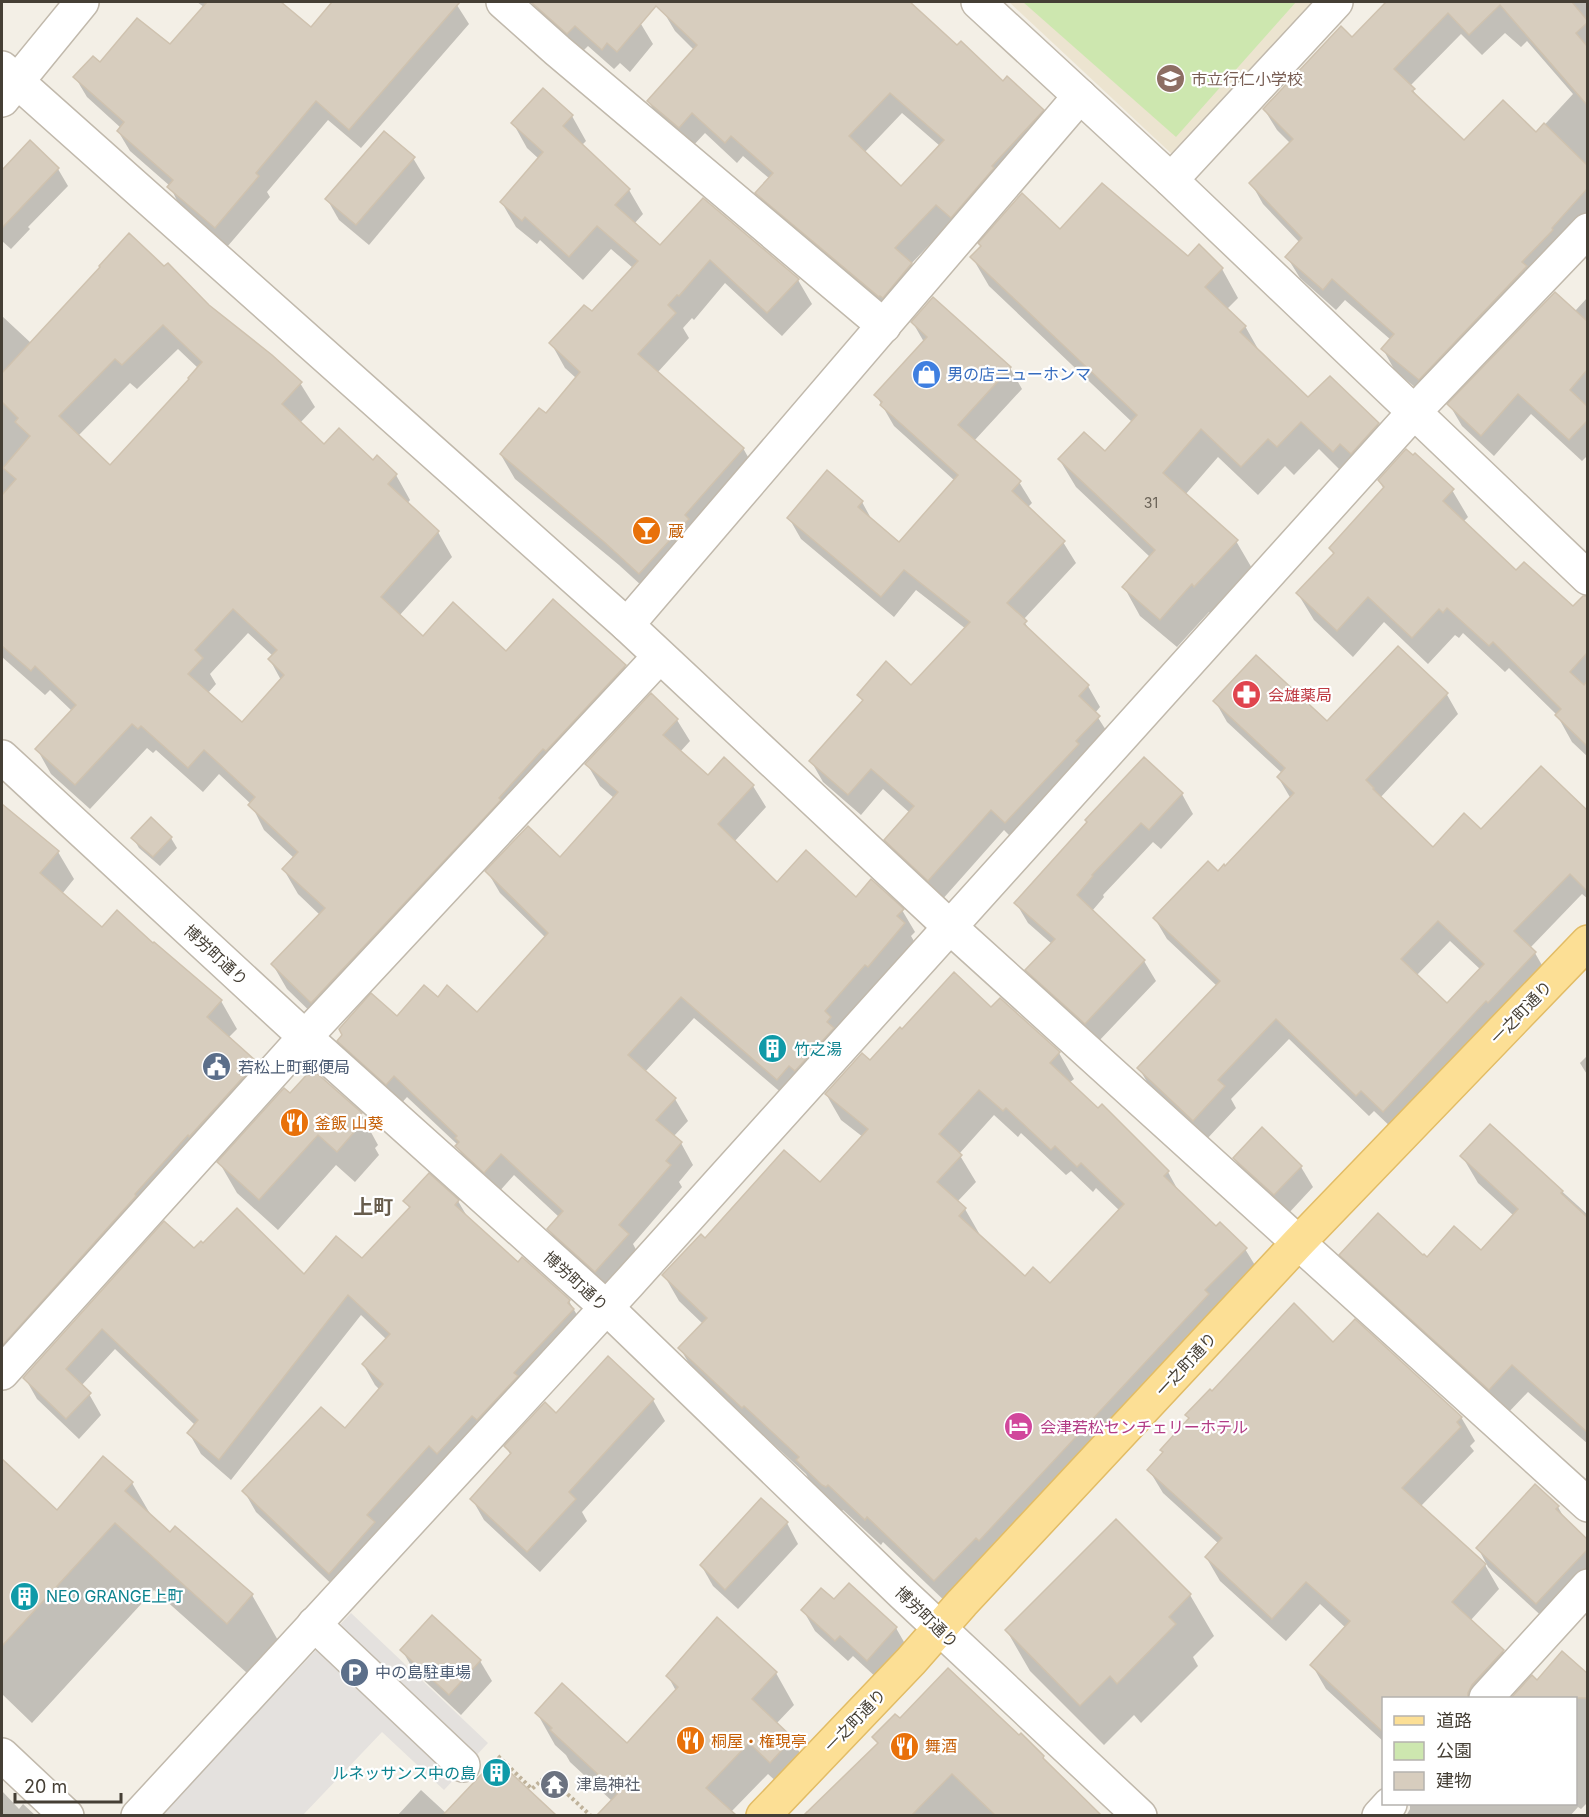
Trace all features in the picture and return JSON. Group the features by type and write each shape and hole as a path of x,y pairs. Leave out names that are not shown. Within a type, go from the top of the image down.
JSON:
{"main road":[{"name":"一之町通り","path":"763,1815 911,1661 939,1628 1298,1243 1587,942"}],"street":[{"path":"82,2 7,84 627,625 950,927 1587,1505"},
{"path":"502,2 884,326"},
{"path":"978,2 1171,180 1586,574"},
{"path":"1171,180 1336,2"},
{"path":"627,625 1080,96"},
{"path":"138,1815 606,1308 1415,411 1587,230"},
{"path":"2,1373 305,1037 659,657"},
{"name":"博労町通り","path":"2,757 305,1037 606,1308 939,1628 1140,1815"},
{"path":"1487,1697 1587,1586"},
{"path":"315,1624 463,1765"},
{"path":"2,1755 68,1815"}],"path":[{"path":"463,1765 485,1743 532,1789 547,1775 591,1815"}],"shaded area":[{"name":"市立行仁小学校","path":"1009,2 1321,2 1175,157"},
{"name":"中の島駐車場","path":"351,1613 488,1743 444,1790 382,1732 303,1815 160,1816"}],"green space":[{"name":"市立行仁小学校","path":"1023,2 1296,2 1176,137"}],"building":[{"path":"207,2 281,2 311,27 332,2 460,2 349,130 316,101 256,173 259,176 215,228 167,187 173,180 117,131 124,122 73,77 93,56 100,62 137,18 170,44"},
{"path":"531,2 910,2 957,45 961,41 1003,81 1007,76 1044,110 992,166 994,168 951,218 936,205 895,248 912,263 883,298 755,193 773,173 731,136 725,143 692,113 679,128 647,101 697,45 656,6 617,52 607,43 602,50 575,26 567,34","holes":["890,93 944,140 901,186 849,136"]},
{"path":"1386,2 1572,2 1587,20 1587,23 1576,33 1587,46 1587,105 1500,5 1469,35 1448,13 1394,69 1415,89 1412,91 1464,140 1503,100 1536,132 1544,123 1587,165 1587,189 1552,228 1553,230 1522,262 1527,266 1419,380 1381,349 1394,334 1332,279 1323,290 1285,257 1302,238 1249,183 1293,139 1263,109 1341,26 1352,37"},
{"path":"543,88 573,115 563,126 630,189 615,205 660,245 703,198 799,279 767,313 710,260 679,296 677,295 668,305 676,313 638,354 744,448 685,515 689,519 639,574 500,454 539,408 546,413 580,372 549,343 584,305 592,311 638,261 597,226 569,257 525,217 522,221 500,202 543,152 511,123"},
{"path":"384,131 415,157 356,225 325,199"},
{"path":"30,140 59,168 2,228 2,170"},
{"path":"1102,183 1188,256 1199,244 1223,268 1205,287 1246,326 1240,332 1308,397 1330,376 1379,423 1351,454 1340,444 1333,452 1301,422 1277,447 1268,439 1241,467 1201,429 1163,473 1238,540 1194,587 1192,584 1160,620 1122,587 1155,550 1058,459 1084,432 1105,451 1137,415 970,257 981,246 978,243 1022,193 1060,229"},
{"path":"129,233 164,266 168,263 209,305 302,382 282,404 324,444 339,428 373,460 377,455 397,474 388,484 439,531 381,597 423,636 453,602 506,651 553,599 626,665 546,751 543,749 499,798 501,800 311,1003 271,964 325,908 282,869 298,852 248,805 255,797 204,750 188,768 141,726 138,729 132,724 75,785 35,749 76,705 35,666 31,671 2,646 2,495 16,479 3,468 30,436 15,422 18,418 2,402 2,373","holes":["163,325 202,362 110,465 59,416 115,359 122,365","233,609 277,650 268,659 284,675 242,722 188,674 203,658 195,650"]},
{"path":"1555,292 1587,321 1587,370 1570,390 1587,406 1587,421 1569,440 1518,394 1481,436 1447,404"},
{"path":"933,297 1011,367 958,425 1021,481 1012,491 1065,541 1007,603 1027,621 1024,624 1089,685 1079,696 1100,716 1076,741 1079,744 1005,823 991,810 928,881 884,840 914,806 871,769 848,795 809,761 863,700 857,695 886,661 911,685 970,622 904,570 881,597 787,518 827,470 863,501 858,507 899,542 958,475 880,405 882,402 874,395 927,337 911,322"},
{"path":"1406,449 1413,455 1415,453 1454,489 1443,501 1516,570 1524,562 1573,606 1583,596 1587,596 1587,653 1570,672 1584,685 1587,681 1587,746 1555,715 1561,709 1493,642 1489,646 1447,608 1443,613 1439,609 1412,638 1368,597 1337,631 1296,593 1334,553 1329,548 1384,487 1378,480"},
{"path":"1398,646 1448,693 1366,780 1433,847 1464,813 1481,829 1541,766 1587,810 1587,891 1570,874 1514,931 1536,952 1488,1003 1486,1001 1383,1112 1361,1091 1356,1096 1276,1019 1218,1080 1225,1086 1193,1121 1137,1068 1220,981 1153,918 1208,861 1218,871 1224,864 1225,866 1294,793 1277,777 1285,768 1213,701 1256,655 1327,721","holes":["1438,921 1484,964 1447,1003 1401,959"]},
{"path":"651,693 678,719 663,735 708,775 724,757 754,785 718,824 777,882 806,850 856,897 871,879 904,909 897,916 905,923 868,967 865,965 825,1011 831,1017 827,1022 834,1028 795,1071 789,1066 777,1080 681,997 628,1055 676,1098 656,1120 682,1142 666,1161 671,1165 619,1225 629,1234 595,1272 547,1229 563,1211 501,1154 484,1173 455,1146 459,1142 455,1138 457,1136 394,1076 386,1085 337,1041 342,1035 339,1029 371,993 397,1016 424,985 438,997 447,985 477,1012 548,933 485,871 528,826 560,857 618,792 585,764"},
{"path":"1144,757 1183,793 1149,830 1141,823 1092,875 1077,895 1145,960 1085,1024 1025,970 1055,939 1014,903 1087,822 1085,820"},
{"path":"2,804 59,851 40,873 102,927 117,910 222,1000 207,1017 257,1062 135,1194 136,1196 2,1346"},
{"path":"151,817 172,837 153,857 131,838"},
{"path":"954,972 991,1007 1000,998 1060,1052 1050,1063 1098,1108 1102,1104 1169,1171 1164,1176 1216,1226 1220,1222 1247,1248 1205,1290 1209,1294 979,1541 976,1538 934,1581 867,1517 865,1520 828,1485 826,1487 822,1485 796,1460 799,1457 678,1348 707,1318 662,1275 701,1234 705,1238 784,1150 820,1182 868,1129 825,1094 862,1053 870,1060 900,1027 902,1029","holes":["979,1090 1003,1111 1006,1108 1051,1150 1055,1146 1077,1167 1081,1163 1124,1204 1050,1283 1033,1267 1025,1276 959,1216 966,1208 937,1182 962,1155 939,1134"]},
{"path":"312,1069 362,1113 357,1118 362,1123 337,1152 318,1135 259,1200 217,1162 284,1088 290,1093"},
{"path":"1490,1124 1563,1191 1561,1193 1587,1217 1587,1432 1512,1365 1489,1390 1339,1255 1378,1213 1427,1257 1454,1226 1481,1250 1518,1209 1460,1156"},
{"path":"1262,1127 1302,1166 1274,1195 1233,1158"},
{"path":"429,1173 459,1200 455,1205 518,1262 522,1257 570,1300 568,1303 574,1309 514,1373 518,1376 477,1420 472,1416 437,1454 429,1446 367,1515 375,1522 329,1574 242,1491 321,1407 345,1428 383,1384 362,1364 390,1334 348,1295 219,1460 187,1433 198,1420 102,1329 66,1369 91,1393 66,1419 23,1378 164,1221 194,1248 201,1241 203,1243 237,1208 304,1274 336,1236 362,1258 410,1207 403,1201"},
{"path":"1294,1303 1333,1342 1355,1319 1462,1417 1457,1422 1461,1427 1402,1488 1486,1564 1452,1602 1504,1650 1472,1685 1468,1697 1382,1697 1382,1731 1310,1665 1350,1621 1306,1582 1272,1619 1205,1557 1222,1538 1147,1470 1163,1452 1160,1450 1189,1418 1185,1415 1210,1389 1212,1391"},
{"path":"608,1356 654,1399 569,1492 576,1499 527,1552 470,1499 511,1453 504,1446 545,1402 556,1413"},
{"path":"103,1456 133,1482 125,1491 170,1532 175,1526 253,1594 227,1624 115,1523 2,1646 2,1459 57,1510"},
{"path":"1535,1484 1559,1506 1556,1509 1587,1539 1587,1550 1536,1604 1476,1548"},
{"path":"761,1498 788,1522 725,1590 700,1565"},
{"path":"1116,1519 1191,1594 1169,1617 1176,1624 1117,1684 1110,1676 1080,1706 1005,1630"},
{"path":"849,1583 897,1627 867,1661 840,1636 835,1641 801,1610 821,1588 834,1599"},
{"path":"432,1615 481,1660 449,1695 400,1650"},
{"path":"717,1617 777,1672 752,1699 793,1738 770,1763 749,1743 706,1788 736,1815 597,1815 618,1793 550,1730 552,1728 535,1713 562,1683 627,1743 678,1687 666,1676"},
{"path":"1562,1651 1587,1673 1587,1698 1512,1697 1532,1675 1537,1680"},
{"path":"948,1668 1019,1735 1021,1733 1101,1815 995,1815 952,1774 912,1815 804,1815 878,1743 872,1737 895,1714 900,1718"},
{"name":"ルネッサンス中の島","path":"496,1759 556,1815 443,1815"}],"place":[{"name":"市立行仁小学校","path":"1170,79"},
{"name":"男の店ニューホンマ","path":"926,374"},
{"name":"蔵","path":"647,531"},
{"name":"会雄薬局","path":"1247,695"},
{"name":"竹之湯","path":"773,1049"},
{"name":"若松上町郵便局","path":"217,1067"},
{"name":"釜飯 山葵","path":"294,1123"},
{"name":"会津若松センチェリーホテル","path":"1019,1427"},
{"name":"NEO GRANGE上町","path":"25,1596"},
{"name":"中の島駐車場","path":"354,1672"},
{"name":"桐屋・権現亭","path":"690,1741"},
{"name":"舞酒","path":"904,1746"},
{"name":"ルネッサンス中の島","path":"497,1773"},
{"name":"津島神社","path":"555,1784"}],"district":[{"name":"上町","path":"373,1207"}]}
